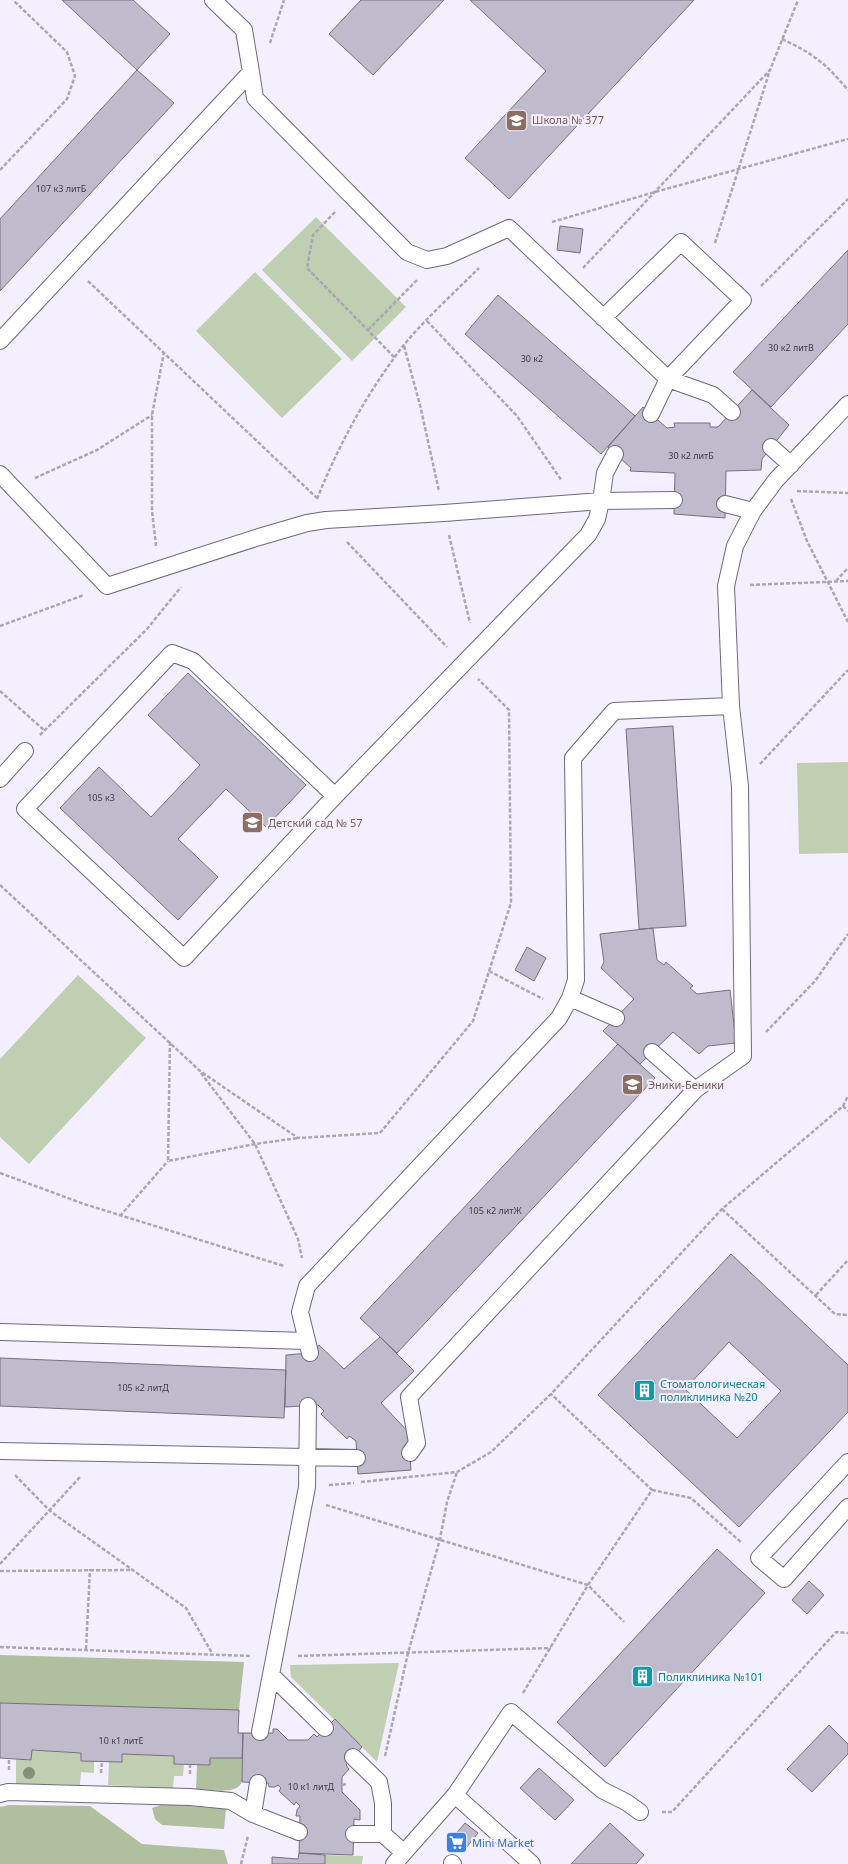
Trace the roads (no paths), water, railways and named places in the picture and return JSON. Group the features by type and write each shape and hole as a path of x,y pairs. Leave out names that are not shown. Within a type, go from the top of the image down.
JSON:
{"lane":[{"path":"213,0 244,30 255,98 406,252 427,260 447,256 509,228 668,379 713,395 732,412"},
{"path":"0,341 251,72"},
{"path":"603,318 681,242 743,300 668,379 651,414"},
{"path":"410,1454 417,1443 409,1396 695,1090 743,1056 740,786 731,706 726,586 735,546 753,511 776,480 848,404"},
{"path":"771,447 791,465"},
{"path":"336,796 193,661 167,648 25,809 184,958 336,796 588,535 597,519 605,473 615,454"},
{"path":"0,474 107,586 307,523 326,520 601,501 674,500"},
{"path":"725,504 753,511"},
{"path":"0,1332 308,1347 300,1312 307,1286 559,1018 570,998 576,980 573,758 614,711 731,706"},
{"path":"0,779 25,752"},
{"path":"570,998 616,1018"},
{"path":"652,1052 695,1090"},
{"path":"260,1732 306,1492 308,1406"},
{"path":"0,1451 357,1458"},
{"path":"848,1462 759,1558 784,1579 848,1507"},
{"path":"271,1675 325,1728"},
{"path":"353,1757 379,1782 383,1803 383,1834 399,1858 455,1795 511,1712 602,1790 626,1802 640,1812"},
{"path":"253,1814 258,1783"},
{"path":"0,1794 8,1792 190,1797 231,1802 253,1814 299,1832"},
{"path":"455,1795 532,1864"},
{"path":"354,1834 383,1834"}],"place":[{"name":"Школа № 377","path":"517,120"},
{"name":"Детский сад № 57","path":"253,823"},
{"name":"Эники-Беники","path":"633,1085"},
{"name":"Стоматологическая поликлиника №20","path":"644,1390"},
{"name":"Поликлиника №101","path":"643,1677"},
{"name":"Mini Market","path":"456,1843"}]}
